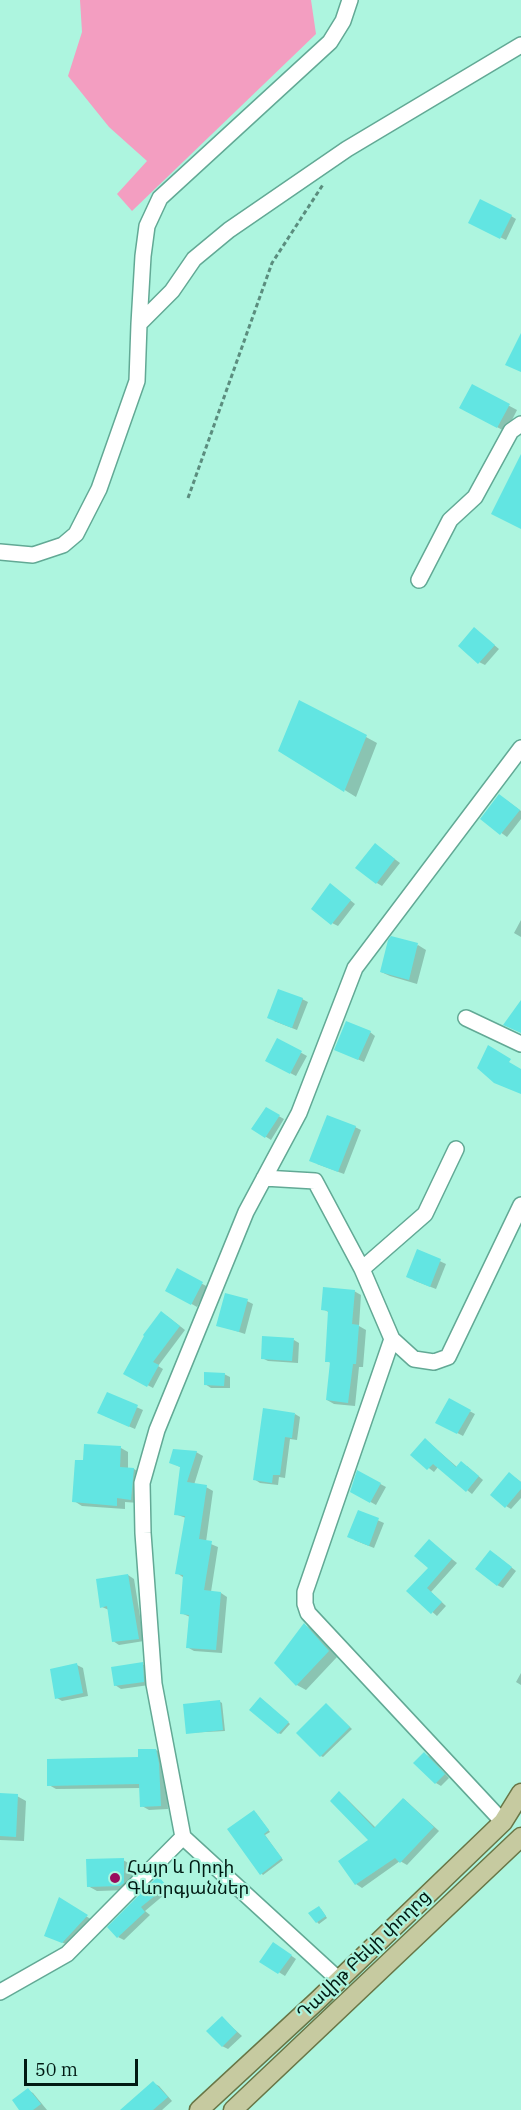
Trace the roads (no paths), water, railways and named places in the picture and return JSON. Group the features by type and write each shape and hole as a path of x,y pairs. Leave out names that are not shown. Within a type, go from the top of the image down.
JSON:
{"main road":[{"name":"Դավիթ Բեկի փողոց","path":"199,2110 339,1980 503,1822 521,1793"},
{"name":"Դավիթ Բեկի փողոց","path":"233,2110 521,1837"},
{"path":"339,1980 354,1996"}],"street":[{"path":"0,552 33,555 63,545 76,534 99,489 137,381 143,256 147,226 160,198 330,42 343,21 350,0"},
{"path":"139,324 172,291 194,259 229,230 347,149 521,45"},
{"path":"419,580 450,520 475,497 511,431 521,424"},
{"path":"339,1980 183,1837 154,1684 142,1533 142,1483 157,1430 246,1212 299,1113 355,968 521,748"},
{"path":"466,1018 521,1044"},
{"path":"362,1269 425,1214 456,1149"},
{"path":"264,1178 315,1181 362,1269 392,1339 414,1359 434,1362 448,1357 521,1205"},
{"path":"392,1339 305,1592 305,1604 308,1613 503,1822"},
{"path":"0,1992 67,1954 183,1837"}],"place":[{"name":"Հայր և Որդի Գևորգյաններ","path":"115,1878"}]}
